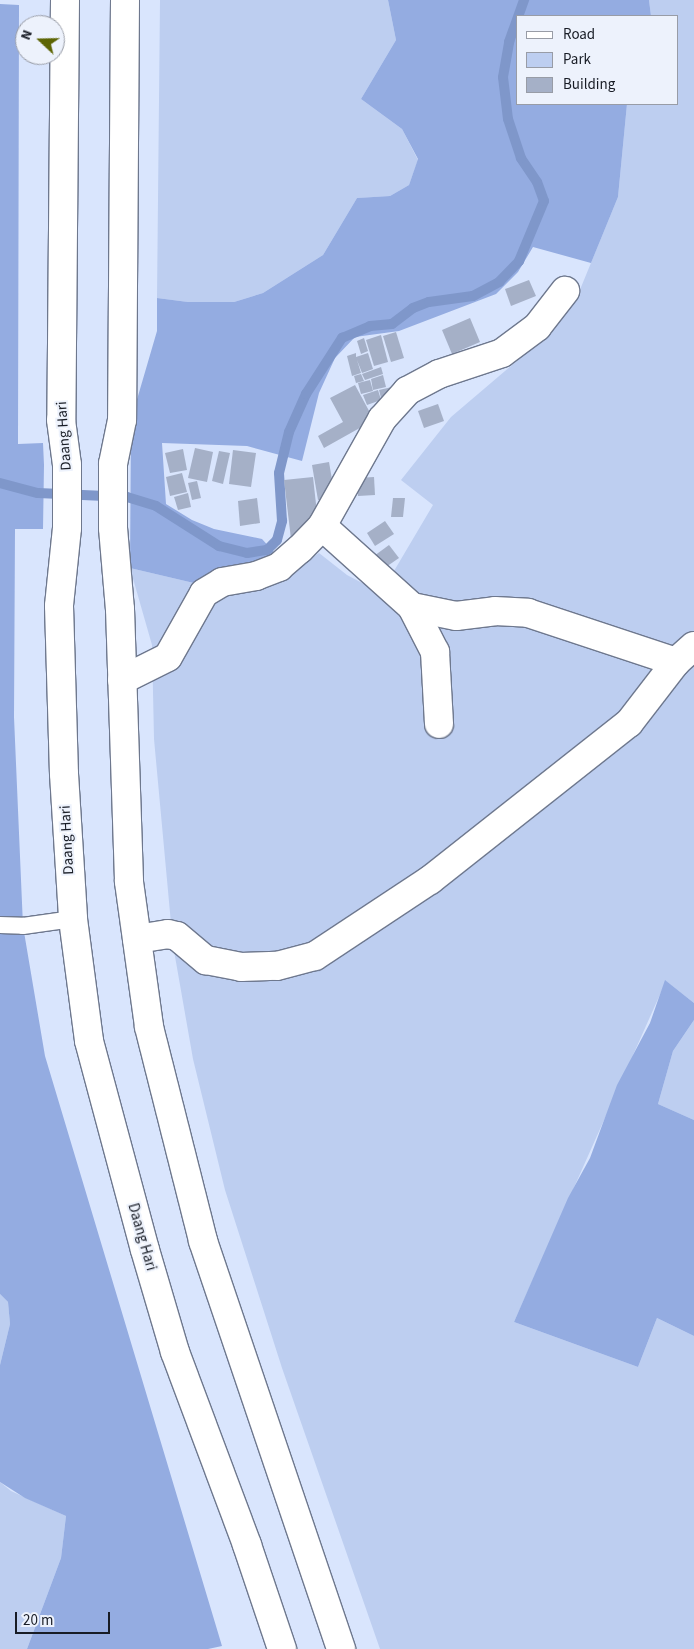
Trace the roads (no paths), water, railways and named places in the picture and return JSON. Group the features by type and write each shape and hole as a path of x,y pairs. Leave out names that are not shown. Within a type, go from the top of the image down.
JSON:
{"main road":[{"name":"Daang Hari","path":"65,0 61,420 67,465 67,528 60,606 64,774 73,919 89,1041 148,1260 175,1352 247,1544 282,1649"},
{"path":"125,0 122,420 113,464 113,528 120,609 129,882 149,1027 203,1241 341,1649"},
{"path":"122,680 168,657 204,593 222,582 256,576 279,566 322,526 382,419 407,391 439,374 502,354 537,327 565,291"},
{"path":"322,526 412,607 435,652 439,724"},
{"path":"137,939 168,934 177,936 206,960 242,967 277,966 315,956 430,880 629,723 685,654 528,613 495,611 456,616 412,607"}],"lane":[{"path":"0,925 23,926 73,919"}],"waterway":[{"path":"519,15 524,0"},
{"path":"0,483 38,493 127,497 156,506 219,546 247,553 267,550 277,540 282,521 279,473 289,432 306,394 342,338 370,326 392,324 413,308 429,302 473,296 499,282 519,261 544,201 537,182 521,158 508,119 503,77 509,42 516,22"}]}
